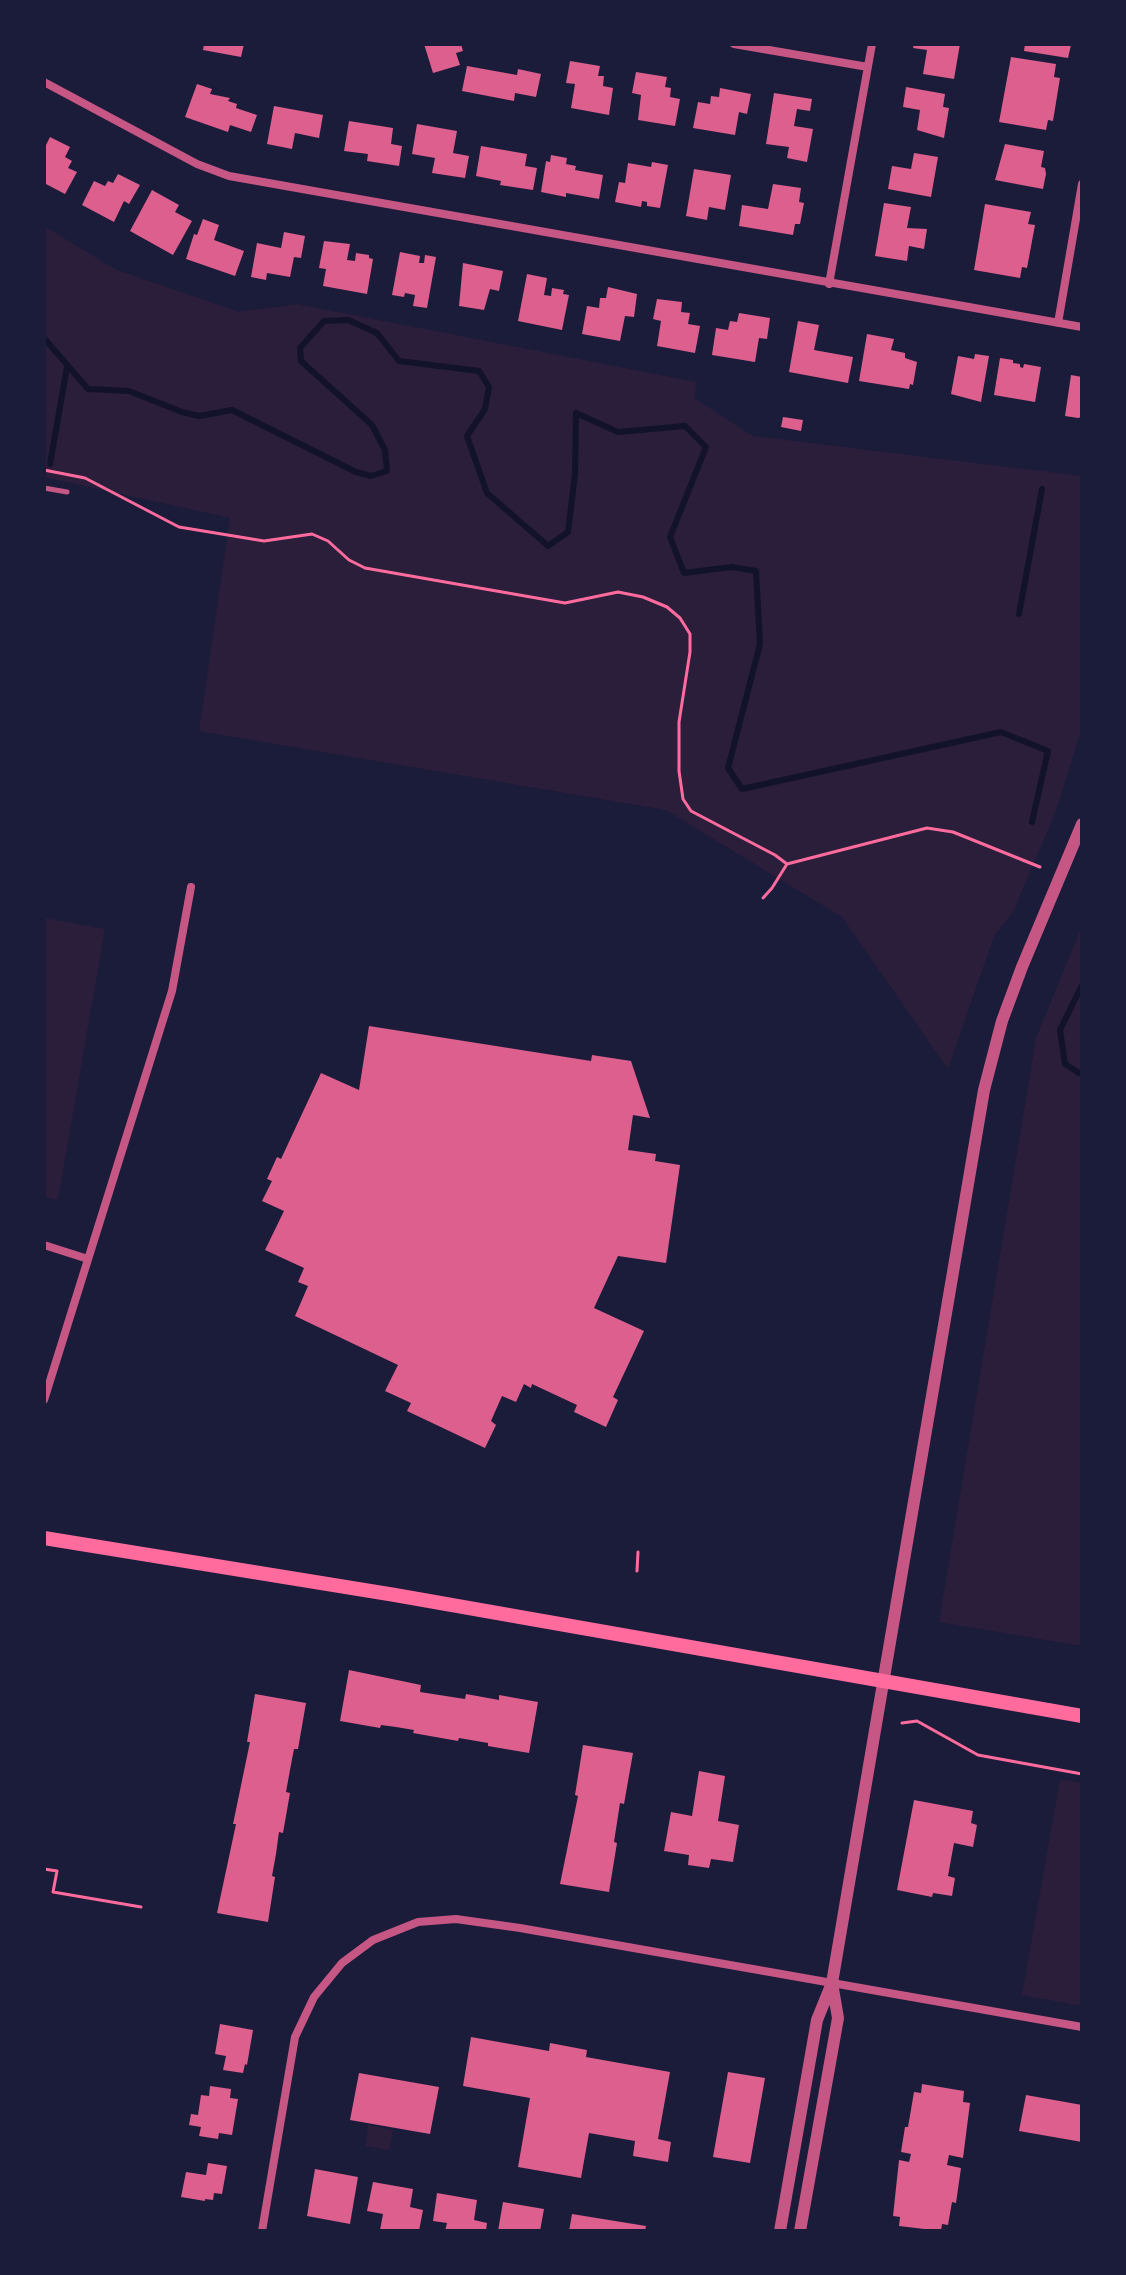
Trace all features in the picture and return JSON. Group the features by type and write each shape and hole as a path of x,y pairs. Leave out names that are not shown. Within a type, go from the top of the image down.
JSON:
{"main road":[{"path":"44,1538 395,1595 1082,1716"}],"street":[{"path":"734,44 868,67"},
{"path":"829,284 872,44"},
{"path":"44,82 197,164 229,176 1082,327"},
{"path":"1058,323 1082,184"},
{"path":"780,2231 817,2020 832,1983 984,1090 1002,1021 1082,824"},
{"path":"44,1400 172,991 191,887"},
{"path":"44,1245 88,1259"},
{"path":"262,2231 295,2037 314,1997 342,1963 373,1940 418,1922 456,1919 1082,2027"},
{"path":"800,2231 838,2018 832,1983"}],"lane":[{"path":"44,488 67,492"}],"path":[{"path":"44,470 85,478 179,527 264,541 312,534 328,541 349,560 365,568 565,603 618,592 643,597 667,607 680,618 690,634 679,722 679,771 683,799 691,811 787,864"},
{"path":"763,898 787,864 927,828 953,832 1040,867"},
{"path":"637,1571 638,1552"},
{"path":"902,1723 917,1721 978,1755 1082,1774"},
{"path":"44,1869 57,1871 53,1892 141,1907"}],"shaded area":[{"path":"44,226 115,269 239,312 297,304 697,382 694,398 753,436 1082,476 1082,728 1056,811 1013,912 994,936 948,1069 842,917 666,810 199,731 230,518 44,477"},
{"path":"44,918 105,929 58,1200 44,1197"},
{"path":"1082,926 1082,1646 939,1622 1036,1038"},
{"path":"1060,1779 1082,1783 1082,2006 1022,1995"},
{"path":"368,2125 393,2130 390,2148 366,2146"}],"building":[{"path":"204,44 244,44 241,57 203,50"},
{"path":"424,44 461,44 463,51 456,53 460,65 433,73"},
{"path":"914,44 960,44 954,79 923,74 927,50 913,48"},
{"path":"1025,44 1071,45 1068,58 1024,51"},
{"path":"1011,57 1056,64 1054,77 1060,78 1053,121 1048,120 1046,130 999,122"},
{"path":"570,61 600,66 598,76 604,76 603,86 613,88 609,115 571,108 575,84 566,83"},
{"path":"467,66 517,75 518,69 541,74 536,97 515,93 514,101 462,91"},
{"path":"636,72 667,77 665,87 671,88 670,97 680,99 675,126 638,120 641,95 632,93"},
{"path":"197,84 212,89 210,94 230,98 228,101 237,104 236,108 257,115 251,132 230,125 228,132 185,117"},
{"path":"906,87 945,94 943,107 949,108 944,138 917,130 920,110 903,107"},
{"path":"720,88 751,94 747,114 739,112 735,135 693,128 698,102 710,104 711,96 719,97"},
{"path":"774,93 812,99 810,111 797,109 794,126 813,129 807,162 787,158 789,147 766,144"},
{"path":"274,106 323,115 319,138 295,133 292,149 267,144"},
{"path":"349,121 393,128 391,144 402,146 399,166 367,161 368,154 344,151"},
{"path":"417,124 457,131 453,153 469,156 465,178 432,173 435,158 412,154"},
{"path":"50,137 70,147 65,157 72,161 68,168 77,172 65,194 44,183 44,149"},
{"path":"1005,144 1044,151 1041,167 1045,168 1046,174 1043,189 995,180"},
{"path":"481,146 527,154 525,166 537,168 533,190 500,185 501,181 476,176"},
{"path":"914,153 938,157 931,197 888,189 892,166 911,169"},
{"path":"551,155 567,158 566,164 576,166 575,170 603,175 599,199 541,192 546,161 550,162"},
{"path":"652,162 668,165 660,208 647,206 647,202 642,201 641,207 615,202 619,182 625,183 628,163 651,167"},
{"path":"694,169 731,175 725,210 709,207 707,220 686,216"},
{"path":"118,174 140,185 129,204 124,201 114,222 82,205 94,181 105,186 108,181 113,183"},
{"path":"773,184 801,188 799,202 804,203 800,224 795,224 793,235 739,226 742,205 768,209"},
{"path":"152,190 179,205 175,212 192,221 173,255 130,231"},
{"path":"884,203 911,207 907,228 927,229 924,249 909,246 907,261 875,256"},
{"path":"985,204 1031,212 1028,224 1035,225 1027,268 1022,267 1020,278 974,270"},
{"path":"203,219 219,225 214,240 244,251 235,276 186,259 194,234 197,235"},
{"path":"284,232 305,236 301,258 294,257 290,277 267,273 266,280 251,277 257,243 281,248"},
{"path":"324,241 350,244 347,260 355,261 356,253 369,255 373,259 367,294 323,286 326,269 319,268"},
{"path":"400,252 420,256 419,263 424,263 425,255 436,257 427,308 413,306 415,295 392,295"},
{"path":"463,263 503,271 499,291 490,289 484,310 459,306"},
{"path":"527,274 547,278 544,295 551,296 552,288 564,290 563,294 569,295 562,330 518,321"},
{"path":"608,287 637,294 634,317 625,316 620,341 582,334 587,306 599,308 600,298 606,298"},
{"path":"657,299 682,302 681,312 690,313 688,324 700,326 695,353 657,346 661,321 653,319"},
{"path":"739,313 770,318 767,339 759,338 755,362 712,355 716,328 728,330 730,321 737,322"},
{"path":"798,321 819,325 814,350 853,357 848,383 789,372"},
{"path":"867,334 894,339 891,350 905,353 905,358 917,362 913,385 910,384 909,389 859,381"},
{"path":"975,354 989,356 981,402 951,394 958,356 974,359"},
{"path":"1000,358 1013,360 1023,368 1024,364 1041,367 1035,402 994,395"},
{"path":"1071,375 1082,377 1082,417 1078,418 1065,416"},
{"path":"783,417 803,420 801,431 781,427"},
{"path":"369,1026 591,1061 592,1055 631,1061 650,1118 633,1115 628,1150 656,1154 655,1161 680,1165 666,1263 618,1256 594,1308 644,1331 613,1397 618,1400 606,1427 574,1412 577,1405 532,1384 531,1388 524,1384 516,1402 502,1396 491,1421 496,1425 485,1448 407,1411 411,1403 385,1391 398,1365 295,1316 308,1286 298,1282 304,1268 265,1250 284,1211 262,1201 272,1181 267,1179 277,1157 281,1159 321,1073 359,1090"},
{"path":"349,1670 421,1685 420,1692 465,1699 466,1694 499,1700 499,1695 538,1702 529,1753 459,1738 458,1741 413,1733 414,1730 340,1721"},
{"path":"255,1694 306,1703 286,1792 290,1793 283,1833 279,1832 268,1922 217,1913 236,1824 233,1824 250,1742 247,1742"},
{"path":"583,1745 633,1753 624,1804 620,1803 609,1892 560,1884 578,1796 575,1795"},
{"path":"699,1771 725,1776 718,1821 739,1825 733,1862 711,1859 709,1868 688,1865 689,1855 664,1851 671,1812 692,1816"},
{"path":"914,1800 973,1811 971,1823 977,1825 973,1847 954,1843 948,1876 955,1878 952,1896 933,1893 932,1897 897,1890"},
{"path":"220,2024 253,2030 243,2073 223,2070 226,2056 215,2054"},
{"path":"471,2037 549,2051 550,2043 587,2050 586,2057 670,2072 658,2139 671,2142 668,2162 633,2156 635,2141 589,2133 581,2178 518,2167 530,2098 463,2086"},
{"path":"728,2072 765,2078 750,2163 713,2157"},
{"path":"359,2073 439,2087 430,2134 350,2120"},
{"path":"922,2084 964,2091 963,2102 970,2103 963,2158 949,2155 947,2165 961,2168 956,2203 952,2202 948,2225 942,2224 941,2231 899,2226 900,2217 893,2216 899,2160 909,2162 911,2154 901,2152 905,2127 908,2127 914,2092 921,2093"},
{"path":"210,2086 231,2089 230,2098 238,2099 232,2135 219,2133 218,2139 199,2136 201,2127 189,2125 191,2114 198,2115 201,2095 209,2096"},
{"path":"1026,2095 1082,2105 1082,2142 1019,2131"},
{"path":"208,2163 227,2166 222,2194 214,2193 213,2200 205,2201 181,2197 186,2172 206,2175"},
{"path":"315,2169 358,2177 350,2224 307,2216"},
{"path":"373,2182 413,2189 410,2207 423,2210 419,2231 380,2230 383,2214 367,2211"},
{"path":"437,2193 477,2200 474,2220 487,2223 486,2231 445,2231 447,2223 433,2221"},
{"path":"503,2202 544,2209 540,2231 498,2231"},
{"path":"572,2214 646,2226 645,2231 569,2231"}],"waterway":[{"path":"44,338 88,389 129,391 199,416 232,410 356,472 371,476 387,471 385,450 372,425 301,361 300,348 324,321 348,320 377,333 399,361 479,371 489,387 485,409 467,436 487,493 548,546 568,532 575,474 576,413 618,432 685,426 706,447 670,537 684,573 732,567 756,571 760,644 728,768 742,789 1001,732 1048,751 1032,822"},
{"path":"50,464 67,367"},
{"path":"1019,614 1042,489"},
{"path":"1082,985 1060,1030 1065,1064 1082,1073"}]}
